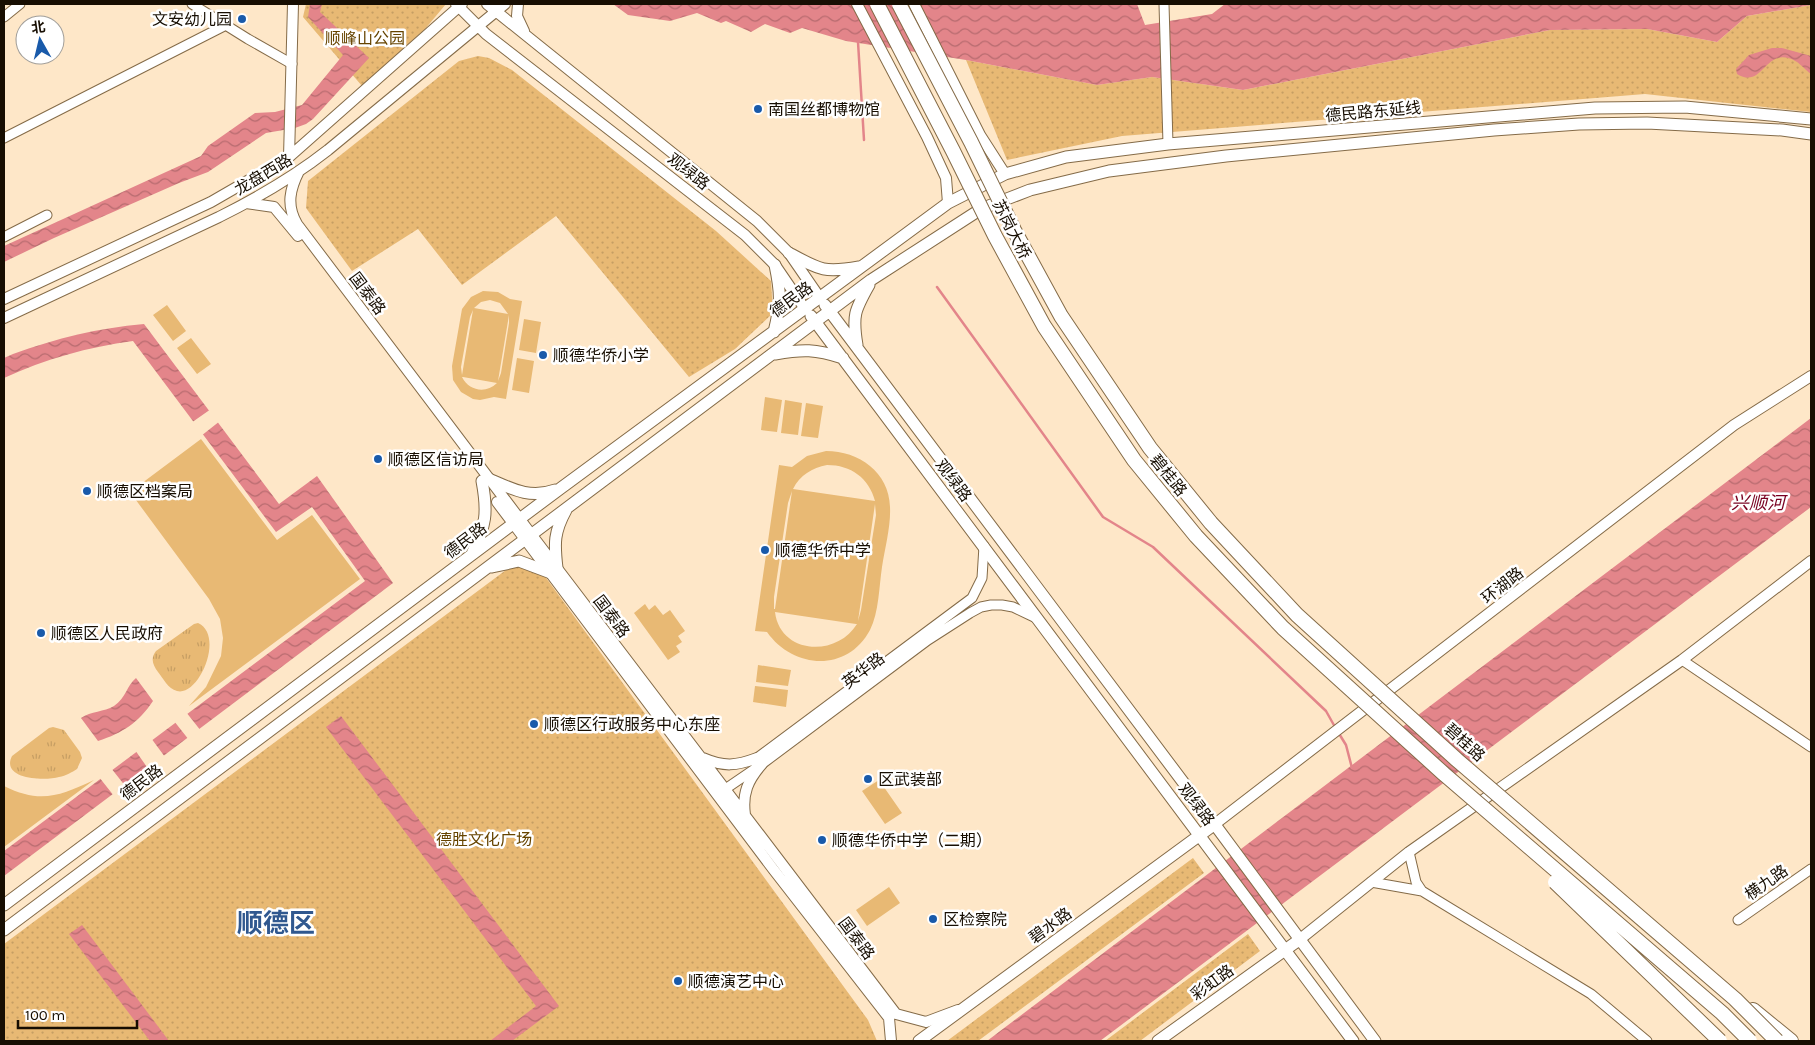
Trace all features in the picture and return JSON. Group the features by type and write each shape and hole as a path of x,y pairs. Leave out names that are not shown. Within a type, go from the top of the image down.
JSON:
{"highway":[{"name":"苏岗大桥","path":"877,4 954,151 995,236 1044,326 1134,460"},
{"name":"苏岗大桥","path":"899,4 971,142 1014,230 1061,316 1150,448"},
{"name":"碧桂路","path":"1150,448 1211,523 1297,615 1457,760 1735,999 1777,1041"},
{"name":"碧桂路","path":"1134,460 1196,536 1283,628 1431,762 1722,1014 1750,1041"},
{"path":"1431,762 1720,1041"},
{"path":"1646,924 1791,1041"}],"main road":[{"name":"德民路东延线","path":"948,203 1005,174 1066,157 1168,144 1595,108 1685,107 1811,119"},
{"name":"德民路东延线","path":"4,930 815,322 872,280 981,209 1030,190 1109,171 1226,156 1494,130 1579,124 1647,123 1782,130 1811,134"},
{"name":"德民路","path":"4,905 561,488 948,203"},
{"path":"789,253 815,268 834,271 861,266"},
{"path":"774,332 780,307 780,291 775,265"},
{"path":"857,346 854,327 856,310 872,280"},
{"name":"观绿路","path":"820,298 1227,840 1375,1041"},
{"name":"观绿路","path":"805,309 1213,851 1353,1041"},
{"path":"773,354 802,350 822,351 843,358"},
{"path":"471,556 483,531 486,480 518,492 529,494 546,493 561,488"},
{"path":"485,568 506,562 520,561 554,570 554,538 568,507"},
{"name":"碧水路","path":"919,1041 1215,824"},
{"name":"彩虹路","path":"1158,1041 1299,940"}],"street":[{"path":"5,12 20,4"},
{"path":"192,4 292,64"},
{"path":"289,157 293,4"},
{"name":"观绿路","path":"488,4 757,221 789,253 820,298"},
{"name":"龙盘西路","path":"4,318 246,204 299,171 328,150 505,4"},
{"path":"518,4 517,16 526,35"},
{"path":"857,4 927,137 946,178 948,203"},
{"path":"914,4 972,119 1005,174"},
{"path":"1164,4 1168,144"},
{"name":"观绿路","path":"459,5 478,27 745,235 775,265 805,309"},
{"name":"龙盘西路","path":"4,299 211,202 289,157 459,5"},
{"path":"4,138 226,25"},
{"name":"国泰路","path":"299,171 290,196 289,205 297,224 527,537 702,758 719,790 746,818 896,1014 926,1022 963,1008"},
{"name":"国泰路","path":"246,204 274,207 356,310 486,480"},
{"path":"4,236 47,215"},
{"name":"环湖路","path":"1215,824 1734,425 1811,376"},
{"name":"英华路","path":"759,761 972,598 982,578 984,546"},
{"path":"1299,940 1409,852 1682,660 1811,561"},
{"name":"国泰路","path":"554,570 889,1018 890,1041"},
{"name":"英华路","path":"719,790 928,640 981,607 991,605 1013,607 1039,619"},
{"path":"1682,660 1811,747"},
{"path":"702,758 716,764 726,765 759,761"},
{"path":"746,818 744,804 746,788 759,761"},
{"path":"1409,852 1416,882 1422,891"},
{"name":"横九路","path":"1738,920 1811,869"},
{"path":"1371,882 1422,891 1591,994 1647,1041"}],"green space":[{"name":"顺峰山公园","path":"306,4 446,4 425,29 362,86 303,17"},
{"path":"1811,5 1811,112 1645,94 1122,136 1007,160 966,60 1097,85 1152,77 1243,90 1550,30 1647,29 1717,42 1747,16"},
{"path":"478,56 489,58 512,70 716,231 771,281 773,313 735,349 689,377 556,216 462,285 418,229 352,271 306,208 308,181 459,61"},
{"path":"483,291 498,292 510,299 522,301 506,399 494,397 480,400 473,399 461,392 453,380 452,366 462,309 471,297","holes":["490,300 500,303 508,314 474,308 481,302","473,310 462,375 461,367","509,315 501,373 498,381","462,377 497,383 483,390 473,388"]},
{"path":"167,305 186,331 173,341 153,315"},
{"path":"524,319 541,322 536,353 519,350"},
{"path":"191,338 211,364 197,374 177,348"},
{"path":"517,358 534,361 529,393 512,390"},
{"path":"765,397 782,400 777,432 761,430"},
{"path":"785,400 802,403 798,435 781,433"},
{"path":"806,403 823,406 818,438 801,436"},
{"path":"201,439 277,540 312,515 360,579 189,706 206,687 221,656 223,638 220,619 209,599 130,492"},
{"path":"826,451 838,452 860,459 878,474 884,483 890,507 889,529 877,607 870,630 860,644 848,654 820,661 805,659 791,653 778,644 767,632 755,631 779,465 792,467 807,456","holes":["822,466 844,467 858,474 868,486 875,501 793,489 803,476 811,470","792,491 774,609 774,597 788,503","875,504 876,515 858,621","775,612 857,624 848,635 836,642 823,646 810,646 798,643 787,636 779,626"]},
{"name":"德胜文化广场","path":"514,564 544,575 868,1020 877,1041 4,1041 4,944"},
{"path":"645,604 649,610 655,605 663,615 670,610 685,631 678,636 682,642 676,646 680,652 668,660 634,613"},
{"path":"198,623 206,630 209,640 206,664 193,685 185,690 174,690 168,686 158,672 153,657 156,651"},
{"path":"758,665 791,670 788,686 756,682"},
{"path":"755,686 788,690 786,707 753,702"},
{"path":"53,727 64,730 80,752 82,758 77,769 64,776 44,779 26,777 12,770 10,764 12,756"},
{"path":"94,780 4,847 4,786 28,795 50,796 71,790"},
{"path":"879,780 902,813 885,824 862,791"},
{"path":"1193,858 1204,873 978,1041 947,1041"},
{"path":"889,887 900,903 867,926 856,910"},
{"path":"1248,934 1260,951 1140,1041 1105,1041"}],"water":[{"path":"310,4 322,4 320,12 369,58 313,119 295,128 266,133 208,172 54,238 4,262 4,246 201,156 208,146 255,113 275,112 302,105 343,55 308,17"},
{"path":"613,4 1137,4 1145,25 1212,14 1225,4 1811,5 1747,16 1717,42 1647,29 1550,30 1243,90 1152,77 1097,85 966,60 846,41 802,28 790,33 765,24 751,32 726,21 721,23 697,13 670,21 628,15"},
{"path":"1772,48 1782,48 1811,56 1811,74 1795,61 1788,58 1780,58 1773,60 1752,77 1737,74 1736,69 1749,55"},
{"path":"144,324 279,504 317,476 393,583 4,876 4,851 365,581 312,507 276,532 133,341 67,355 35,365 4,378 4,358 13,354 78,334"},
{"name":"兴顺河","path":"1811,418 1811,507 1100,1041 987,1041"},
{"path":"136,678 153,701 130,726 98,741 81,718 114,706"},
{"path":"341,716 559,1006 512,1041 490,1041 536,1006 326,727"},
{"path":"82,925 169,1041 150,1041 69,934"}],"pier":[{"path":"211,409 220,421 201,436 191,423"},
{"path":"186,712 201,731 189,740 174,721"},
{"path":"151,738 165,757 149,770 135,750"},
{"path":"111,768 126,787 114,796 99,777"}],"waterway":[{"path":"858,42 864,140"},
{"path":"937,287 1103,517 1153,547 1326,711 1335,727"},
{"path":"1338,732 1346,745 1352,768"}],"place":[{"name":"文安幼儿园","path":"242,19"},
{"name":"南国丝都博物馆","path":"758,109"},
{"name":"顺德华侨小学","path":"543,355"},
{"name":"顺德区信访局","path":"378,459"},
{"name":"顺德区档案局","path":"87,491"},
{"name":"顺德华侨中学","path":"765,550"},
{"name":"顺德区人民政府","path":"41,633"},
{"name":"顺德区行政服务中心东座","path":"534,724"},
{"name":"区武装部","path":"868,779"},
{"name":"顺德华侨中学（二期）","path":"822,840"},
{"name":"区检察院","path":"933,919"},
{"name":"顺德演艺中心","path":"678,981"}],"district":[{"name":"顺德区","path":"276,923"}]}
